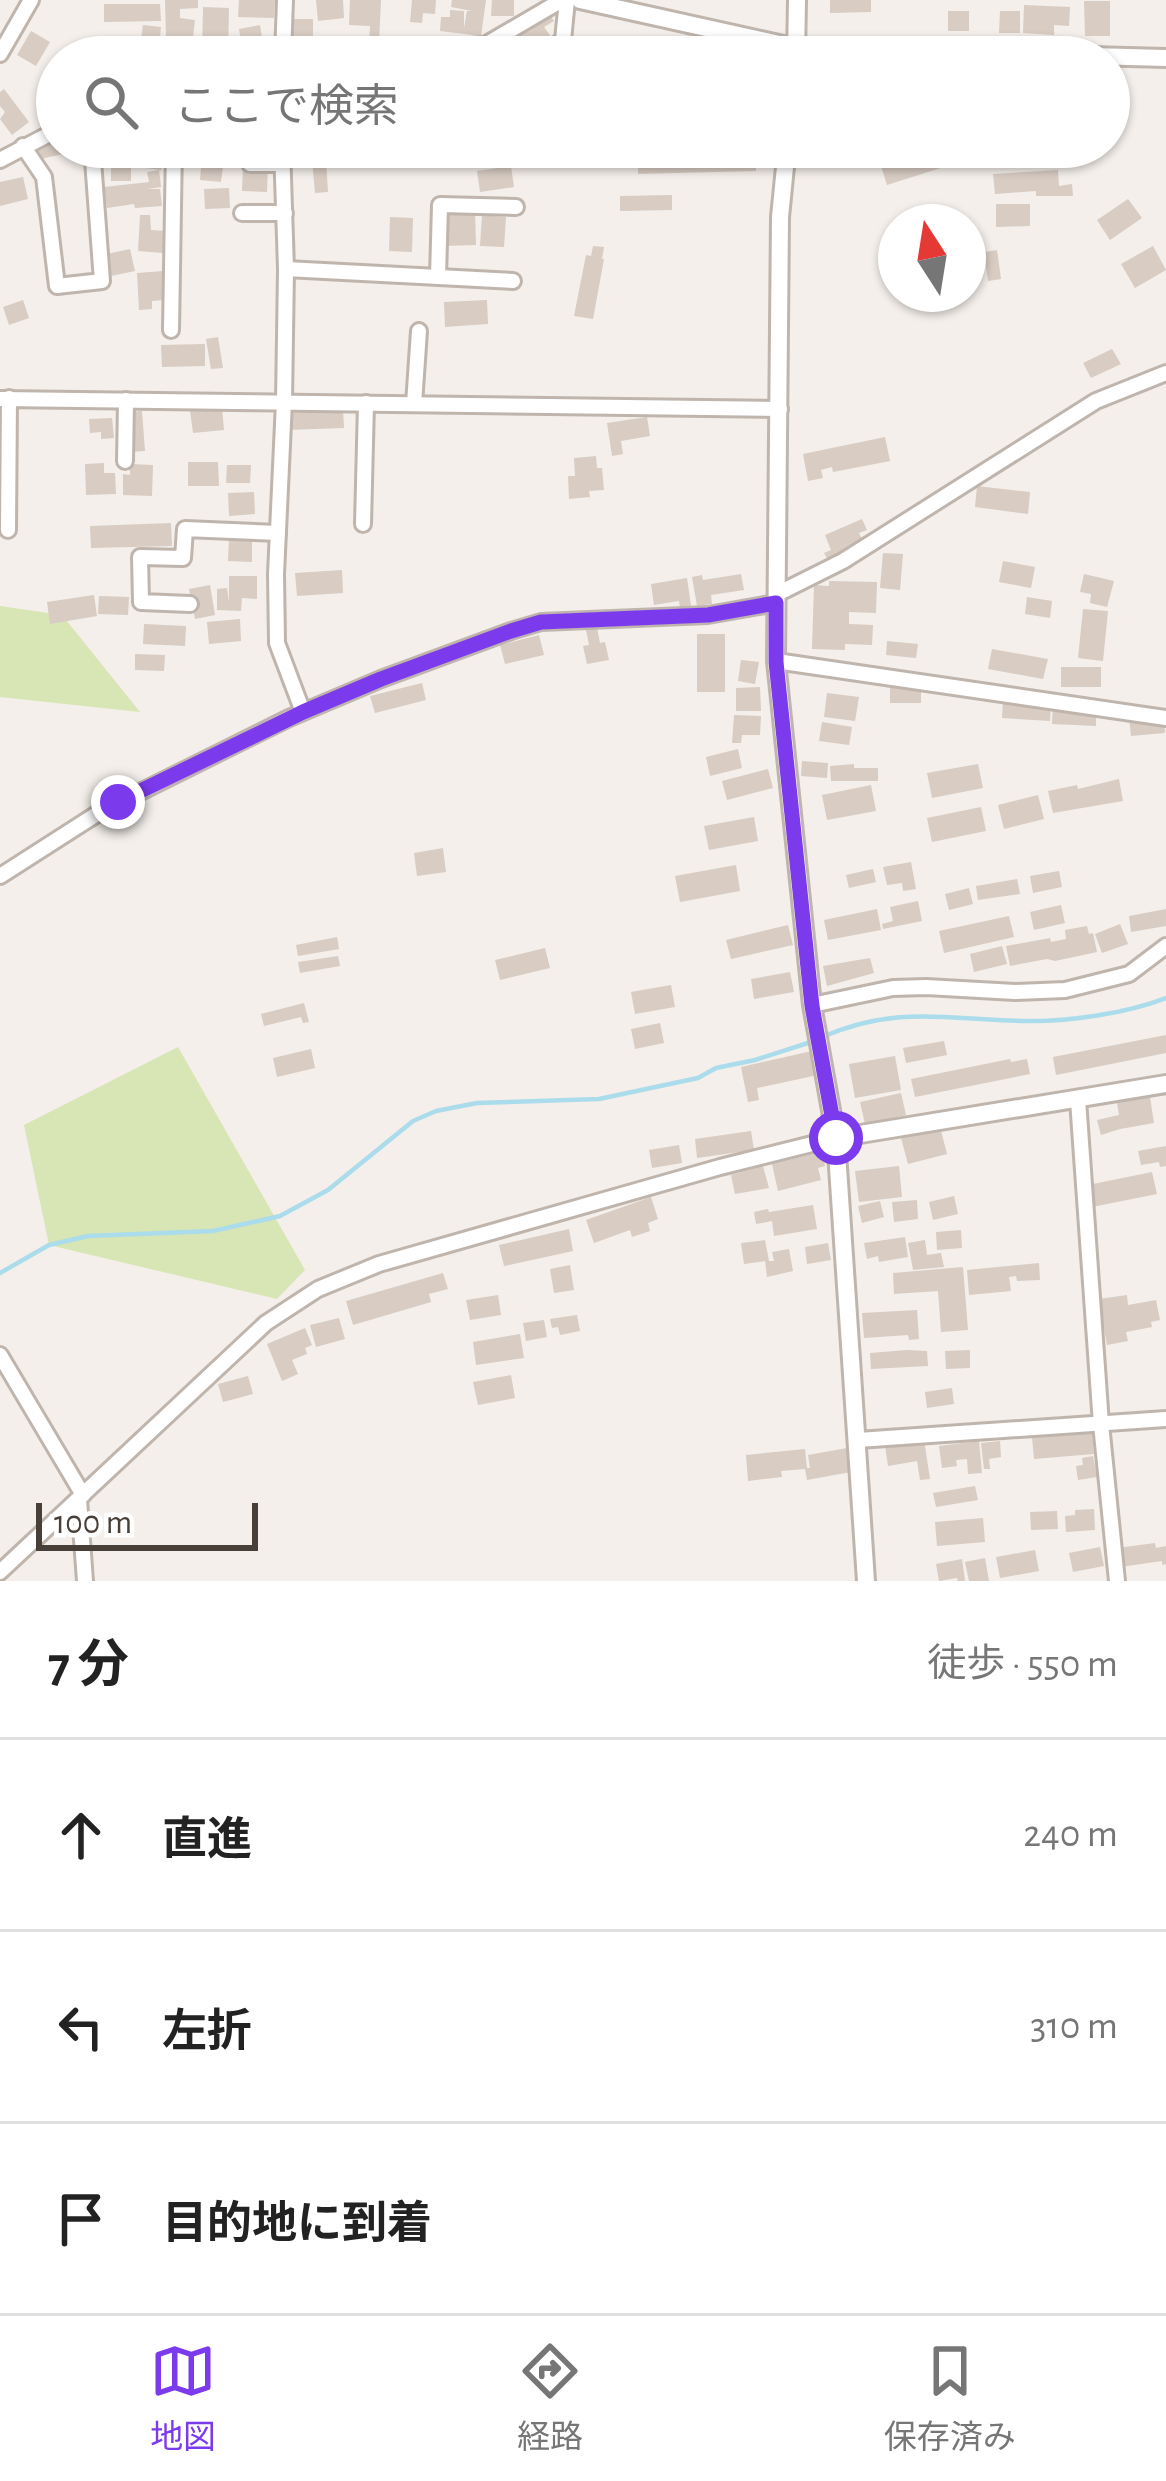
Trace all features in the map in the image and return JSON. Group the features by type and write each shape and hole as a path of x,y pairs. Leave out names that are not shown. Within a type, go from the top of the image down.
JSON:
{"street":[{"path":"0,54 31,0"},
{"path":"284,36 285,0"},
{"path":"501,36 564,0"},
{"path":"563,36 564,0"},
{"path":"580,0 727,36"},
{"path":"797,0 797,36"},
{"path":"1130,58 1166,58"},
{"path":"0,160 36,140"},
{"path":"23,146 36,165"},
{"path":"38,168 44,176 57,286 102,281 94,168"},
{"path":"171,330 174,168"},
{"path":"283,168 286,269 277,643 303,712"},
{"path":"785,168 780,217 776,662 812,1006 836,1138 866,1581"},
{"path":"438,278 440,205 516,207"},
{"path":"242,213 284,213"},
{"path":"286,269 513,281"},
{"path":"414,404 419,331"},
{"path":"0,876 100,812 381,679 541,622 708,615 777,598 1096,401 1166,373"},
{"path":"8,530 4,398 780,409"},
{"path":"124,461 126,400"},
{"path":"363,524 366,403"},
{"path":"190,604 141,602 140,556 183,558 185,529 278,533"},
{"path":"776,662 1166,718"},
{"path":"812,1006 893,988 1065,990 1130,974 1166,946"},
{"path":"0,1572 266,1323 318,1289 379,1264 836,1138 1166,1084"},
{"path":"1078,1100 1117,1581"},
{"path":"0,1355 81,1497 85,1581"},
{"path":"858,1441 1166,1419"}],"green space":[{"path":"0,606 62,615 140,712 0,697"},
{"path":"178,1047 305,1270 277,1299 49,1245 24,1125"}],"building":[{"path":"165,0 198,0 198,8 180,9 180,18 195,20 193,36 166,36"},
{"path":"239,0 275,0 274,18 238,17"},
{"path":"316,0 343,0 344,18 318,21"},
{"path":"350,0 381,0 379,36 369,36 370,26 349,25"},
{"path":"412,0 436,0 435,14 423,13 422,23 410,22"},
{"path":"452,0 486,0 481,36 440,31 441,17 450,17 450,10 464,11 464,28 467,11 472,11 451,7"},
{"path":"492,0 514,0 514,16 491,16"},
{"path":"830,0 871,0 871,12 830,13"},
{"path":"1084,1 1110,1 1110,36 1085,36"},
{"path":"104,4 160,4 161,21 104,22"},
{"path":"1024,5 1070,7 1069,26 1054,25 1054,35 1023,33"},
{"path":"203,7 229,8 228,36 202,36"},
{"path":"546,9 554,21 544,27 550,36 514,36 538,21"},
{"path":"948,11 969,11 969,31 948,31"},
{"path":"1000,11 1020,11 1020,33 999,33"},
{"path":"291,19 313,19 313,36 291,36"},
{"path":"143,25 161,27 160,36 141,36"},
{"path":"260,25 262,36 240,36 239,29"},
{"path":"31,31 40,36 36,36 36,66 17,55"},
{"path":"4,89 29,122 12,135 0,119 5,112 0,106"},
{"path":"111,168 131,168 131,181 111,181"},
{"path":"201,168 223,168 221,182 200,180"},
{"path":"243,168 268,168 267,192 242,191"},
{"path":"313,168 327,168 328,192 315,193"},
{"path":"511,168 514,187 480,192 477,171"},
{"path":"638,168 756,168 756,171 638,174"},
{"path":"882,168 941,168 887,185"},
{"path":"159,170 161,187 147,189 160,189 162,206 107,208 104,187 149,182 147,172"},
{"path":"1058,170 1059,186 1072,184 1073,196 1036,196 1036,191 995,194 993,174"},
{"path":"23,177 28,199 0,206 0,182"},
{"path":"229,188 230,208 205,209 204,189"},
{"path":"672,195 672,210 620,211 620,196"},
{"path":"1128,199 1142,218 1110,240 1097,220"},
{"path":"996,204 1030,204 1030,226 996,227"},
{"path":"475,211 476,245 443,246 442,212"},
{"path":"140,215 150,215 151,230 165,231 163,253 138,251"},
{"path":"482,215 506,217 504,247 480,246"},
{"path":"390,217 413,218 412,252 389,251"},
{"path":"593,246 604,247 604,259 593,319 574,316 586,255 591,256"},
{"path":"1153,246 1166,270 1135,288 1121,264"},
{"path":"130,249 135,271 111,276 107,254"},
{"path":"997,250 1001,279 988,281 986,252"},
{"path":"163,271 165,300 152,301 152,309 139,310 137,273"},
{"path":"23,300 29,318 9,325 3,307"},
{"path":"487,300 488,324 445,327 444,302"},
{"path":"218,337 223,368 211,369 206,339"},
{"path":"205,344 205,366 162,367 161,345"},
{"path":"1112,349 1121,364 1091,378 1083,363"},
{"path":"222,408 224,430 193,433 190,411"},
{"path":"343,410 344,428 287,430 286,415"},
{"path":"142,411 145,451 129,452 127,412"},
{"path":"647,417 650,436 621,441 623,454 612,456 607,423"},
{"path":"112,418 114,438 101,439 101,432 90,433 89,419"},
{"path":"885,437 890,461 833,472 832,467 821,470 823,478 808,481 803,454"},
{"path":"596,456 604,490 569,499 568,476 575,476 574,458"},
{"path":"188,462 218,462 219,486 188,486"},
{"path":"104,463 104,473 115,473 116,494 86,495 85,464"},
{"path":"130,464 153,465 152,496 123,495 123,474 130,475"},
{"path":"227,465 251,465 250,483 226,483"},
{"path":"977,486 1030,492 1028,514 975,507"},
{"path":"254,492 255,514 229,516 228,493"},
{"path":"862,519 867,530 859,533 865,546 829,562 824,553 831,550 825,535"},
{"path":"171,523 172,546 91,548 90,526"},
{"path":"229,538 252,539 252,562 228,561"},
{"path":"883,553 903,554 900,590 880,588"},
{"path":"1003,561 1035,567 1031,588 999,582"},
{"path":"342,570 343,593 297,596 295,573"},
{"path":"741,574 744,590 711,595 712,604 697,606 692,577 702,575 703,580"},
{"path":"1084,574 1114,581 1107,607 1090,603 1091,594 1080,592"},
{"path":"229,576 257,576 257,599 242,598 241,611 217,610 217,589 227,588 229,602"},
{"path":"687,578 691,606 680,608 679,601 654,605 651,584"},
{"path":"829,581 877,582 876,613 849,612 849,624 873,625 872,645 812,649 814,585 829,586"},
{"path":"210,585 215,615 195,619 189,589"},
{"path":"94,595 97,616 50,624 47,602"},
{"path":"99,596 129,597 128,615 98,614"},
{"path":"1027,597 1052,601 1050,618 1025,614"},
{"path":"1083,609 1108,611 1103,661 1078,658"},
{"path":"240,619 241,641 209,644 207,622"},
{"path":"144,624 186,626 185,646 143,644"},
{"path":"597,628 609,660 587,664 586,630"},
{"path":"697,634 725,634 725,692 697,692"},
{"path":"539,635 544,655 505,664 500,645"},
{"path":"887,641 918,644 916,658 886,655"},
{"path":"992,649 1048,659 1043,679 988,669"},
{"path":"135,654 165,655 164,671 135,670"},
{"path":"741,660 759,662 755,684 738,681"},
{"path":"1061,667 1101,667 1101,687 1061,687"},
{"path":"422,683 426,700 375,713 370,696"},
{"path":"890,686 921,686 921,703 890,703"},
{"path":"760,687 761,711 736,711 736,688"},
{"path":"827,693 859,697 855,721 824,717"},
{"path":"1003,699 1051,701 1050,721 1002,718"},
{"path":"1053,705 1096,706 1096,726 1052,724"},
{"path":"734,715 761,716 760,735 742,735 741,743 732,743"},
{"path":"1163,715 1165,733 1131,736 1129,717"},
{"path":"822,722 852,727 849,745 819,741"},
{"path":"738,749 742,768 710,776 706,757"},
{"path":"802,761 828,763 827,778 801,776"},
{"path":"854,764 854,768 878,768 878,781 831,781 830,766"},
{"path":"978,764 983,788 932,798 927,773"},
{"path":"768,769 773,788 727,800 722,781"},
{"path":"1119,779 1123,801 1053,813 1048,791"},
{"path":"871,785 876,811 827,820 822,795"},
{"path":"1038,795 1044,819 1004,829 998,805"},
{"path":"981,807 986,831 932,842 927,818"},
{"path":"754,817 758,841 709,850 704,826"},
{"path":"443,848 446,872 417,876 414,853"},
{"path":"911,862 916,889 903,891 902,883 887,885 883,867"},
{"path":"736,865 740,891 680,902 675,876"},
{"path":"873,869 876,882 849,888 846,875"},
{"path":"1059,871 1062,887 1033,893 1030,876"},
{"path":"1017,879 1020,894 978,900 976,886"},
{"path":"969,888 973,904 949,910 945,894"},
{"path":"918,901 922,921 883,929 882,924 893,921 890,907"},
{"path":"1061,905 1065,923 1034,930 1030,912"},
{"path":"877,909 881,930 828,940 824,920"},
{"path":"1166,909 1166,926 1131,932 1129,916"},
{"path":"1009,916 1014,937 944,953 939,931"},
{"path":"1120,924 1128,944 1102,953 1095,934"},
{"path":"788,925 793,945 731,959 726,940"},
{"path":"1087,926 1097,952 1010,966 1006,946 1066,939 1065,930"},
{"path":"337,937 339,949 298,956 296,945"},
{"path":"1002,946 1007,964 974,972 970,954"},
{"path":"545,948 550,968 500,980 495,960"},
{"path":"338,956 340,966 300,973 298,962"},
{"path":"870,958 874,973 827,986 823,966"},
{"path":"790,972 794,992 754,999 751,979"},
{"path":"671,985 675,1007 635,1014 631,992"},
{"path":"304,1003 309,1022 303,1023 301,1017 264,1026 261,1014"},
{"path":"660,1023 664,1043 635,1049 631,1029"},
{"path":"1166,1035 1166,1053 1056,1075 1053,1057"},
{"path":"944,1041 947,1055 906,1063 903,1048"},
{"path":"311,1049 315,1068 277,1077 273,1058"},
{"path":"812,1051 818,1075 757,1088 759,1100 748,1102 741,1067"},
{"path":"895,1056 901,1090 855,1098 849,1064"},
{"path":"1027,1059 1030,1074 915,1097 911,1079"},
{"path":"901,1093 906,1115 865,1124 860,1102"},
{"path":"1150,1097 1154,1123 1101,1135 1097,1120 1119,1115 1117,1103"},
{"path":"940,1127 947,1154 908,1164 901,1138"},
{"path":"751,1131 754,1150 697,1158 695,1139"},
{"path":"679,1145 682,1163 652,1168 649,1150"},
{"path":"1166,1146 1166,1166 1160,1167 1159,1162 1141,1165 1138,1151"},
{"path":"822,1152 821,1180 778,1191 772,1164"},
{"path":"763,1166 769,1188 735,1194 731,1175"},
{"path":"899,1166 902,1197 859,1202 855,1171"},
{"path":"1152,1172 1157,1194 1092,1207 1088,1185"},
{"path":"954,1196 958,1214 933,1220 929,1202"},
{"path":"651,1197 658,1219 648,1223 650,1231 632,1237 630,1230 594,1243 586,1220"},
{"path":"917,1200 918,1219 894,1222 892,1202"},
{"path":"880,1201 884,1217 862,1223 858,1206"},
{"path":"813,1205 817,1229 774,1236 772,1221 756,1224 754,1212"},
{"path":"569,1229 573,1251 504,1266 499,1245"},
{"path":"961,1230 962,1248 937,1250 936,1232"},
{"path":"905,1237 908,1257 867,1259 864,1243"},
{"path":"765,1240 769,1261 774,1261 772,1252 789,1249 793,1271 767,1277 765,1261 744,1264 741,1243"},
{"path":"925,1240 927,1255 941,1253 944,1267 913,1270 908,1243"},
{"path":"828,1243 831,1260 807,1264 805,1247"},
{"path":"1039,1263 1040,1280 1009,1277 1011,1291 969,1295 967,1270"},
{"path":"570,1265 574,1290 554,1293 550,1269"},
{"path":"963,1267 968,1330 941,1332 938,1291 894,1294 893,1273"},
{"path":"443,1273 448,1289 429,1294 431,1302 353,1325 346,1301"},
{"path":"498,1295 501,1315 470,1320 466,1300"},
{"path":"1127,1295 1128,1305 1156,1300 1160,1320 1151,1322 1152,1327 1126,1332 1128,1341 1107,1345 1099,1299"},
{"path":"917,1310 919,1339 909,1340 908,1335 864,1338 862,1313"},
{"path":"577,1315 580,1331 560,1335 558,1327 552,1328 550,1319"},
{"path":"339,1318 345,1339 316,1347 310,1325"},
{"path":"544,1320 547,1337 526,1341 523,1323"},
{"path":"305,1328 312,1345 305,1348 307,1354 292,1360 298,1374 282,1381 267,1344"},
{"path":"520,1334 524,1358 476,1365 473,1342"},
{"path":"970,1350 970,1368 946,1369 945,1351"},
{"path":"927,1351 928,1366 871,1369 870,1353"},
{"path":"511,1375 515,1398 478,1405 473,1382"},
{"path":"248,1376 253,1394 223,1402 218,1384"},
{"path":"952,1388 954,1404 927,1408 925,1392"},
{"path":"1092,1432 1094,1454 1034,1459 1032,1437"},
{"path":"924,1440 930,1479 920,1480 917,1461 888,1466 885,1446"},
{"path":"979,1441 982,1473 968,1474 967,1459 942,1468 939,1446"},
{"path":"1000,1441 1001,1457 989,1459 990,1469 984,1469 981,1443"},
{"path":"847,1448 851,1472 807,1480 805,1469 781,1471 782,1477 748,1481 746,1455 805,1449 810,1468 808,1455"},
{"path":"1093,1456 1097,1477 1078,1480 1076,1466 1083,1465 1082,1458"},
{"path":"975,1486 978,1500 936,1507 933,1493"},
{"path":"1094,1509 1095,1530 1066,1532 1065,1516"},
{"path":"1057,1511 1058,1529 1031,1530 1030,1512"},
{"path":"983,1518 985,1542 937,1546 935,1522"},
{"path":"1155,1543 1156,1548 1166,1546 1166,1564 1120,1567 1117,1548"},
{"path":"1100,1547 1104,1566 1073,1572 1069,1553"},
{"path":"1035,1550 1039,1571 1000,1578 996,1557"},
{"path":"985,1558 989,1581 969,1581 965,1562"},
{"path":"962,1559 965,1581 939,1581 936,1564"}],"waterway":[{"path":"822,1037 900,1017 1060,1020 1166,998"},
{"path":"0,1273 49,1245 88,1236 213,1231 280,1216 328,1190 413,1121 436,1111 477,1103 599,1099 698,1078 716,1068 811,1042"}],"route":[{"path":"118,802 303,712 511,631 541,622 708,615 776,603 776,662 812,1006 836,1138"}]}
